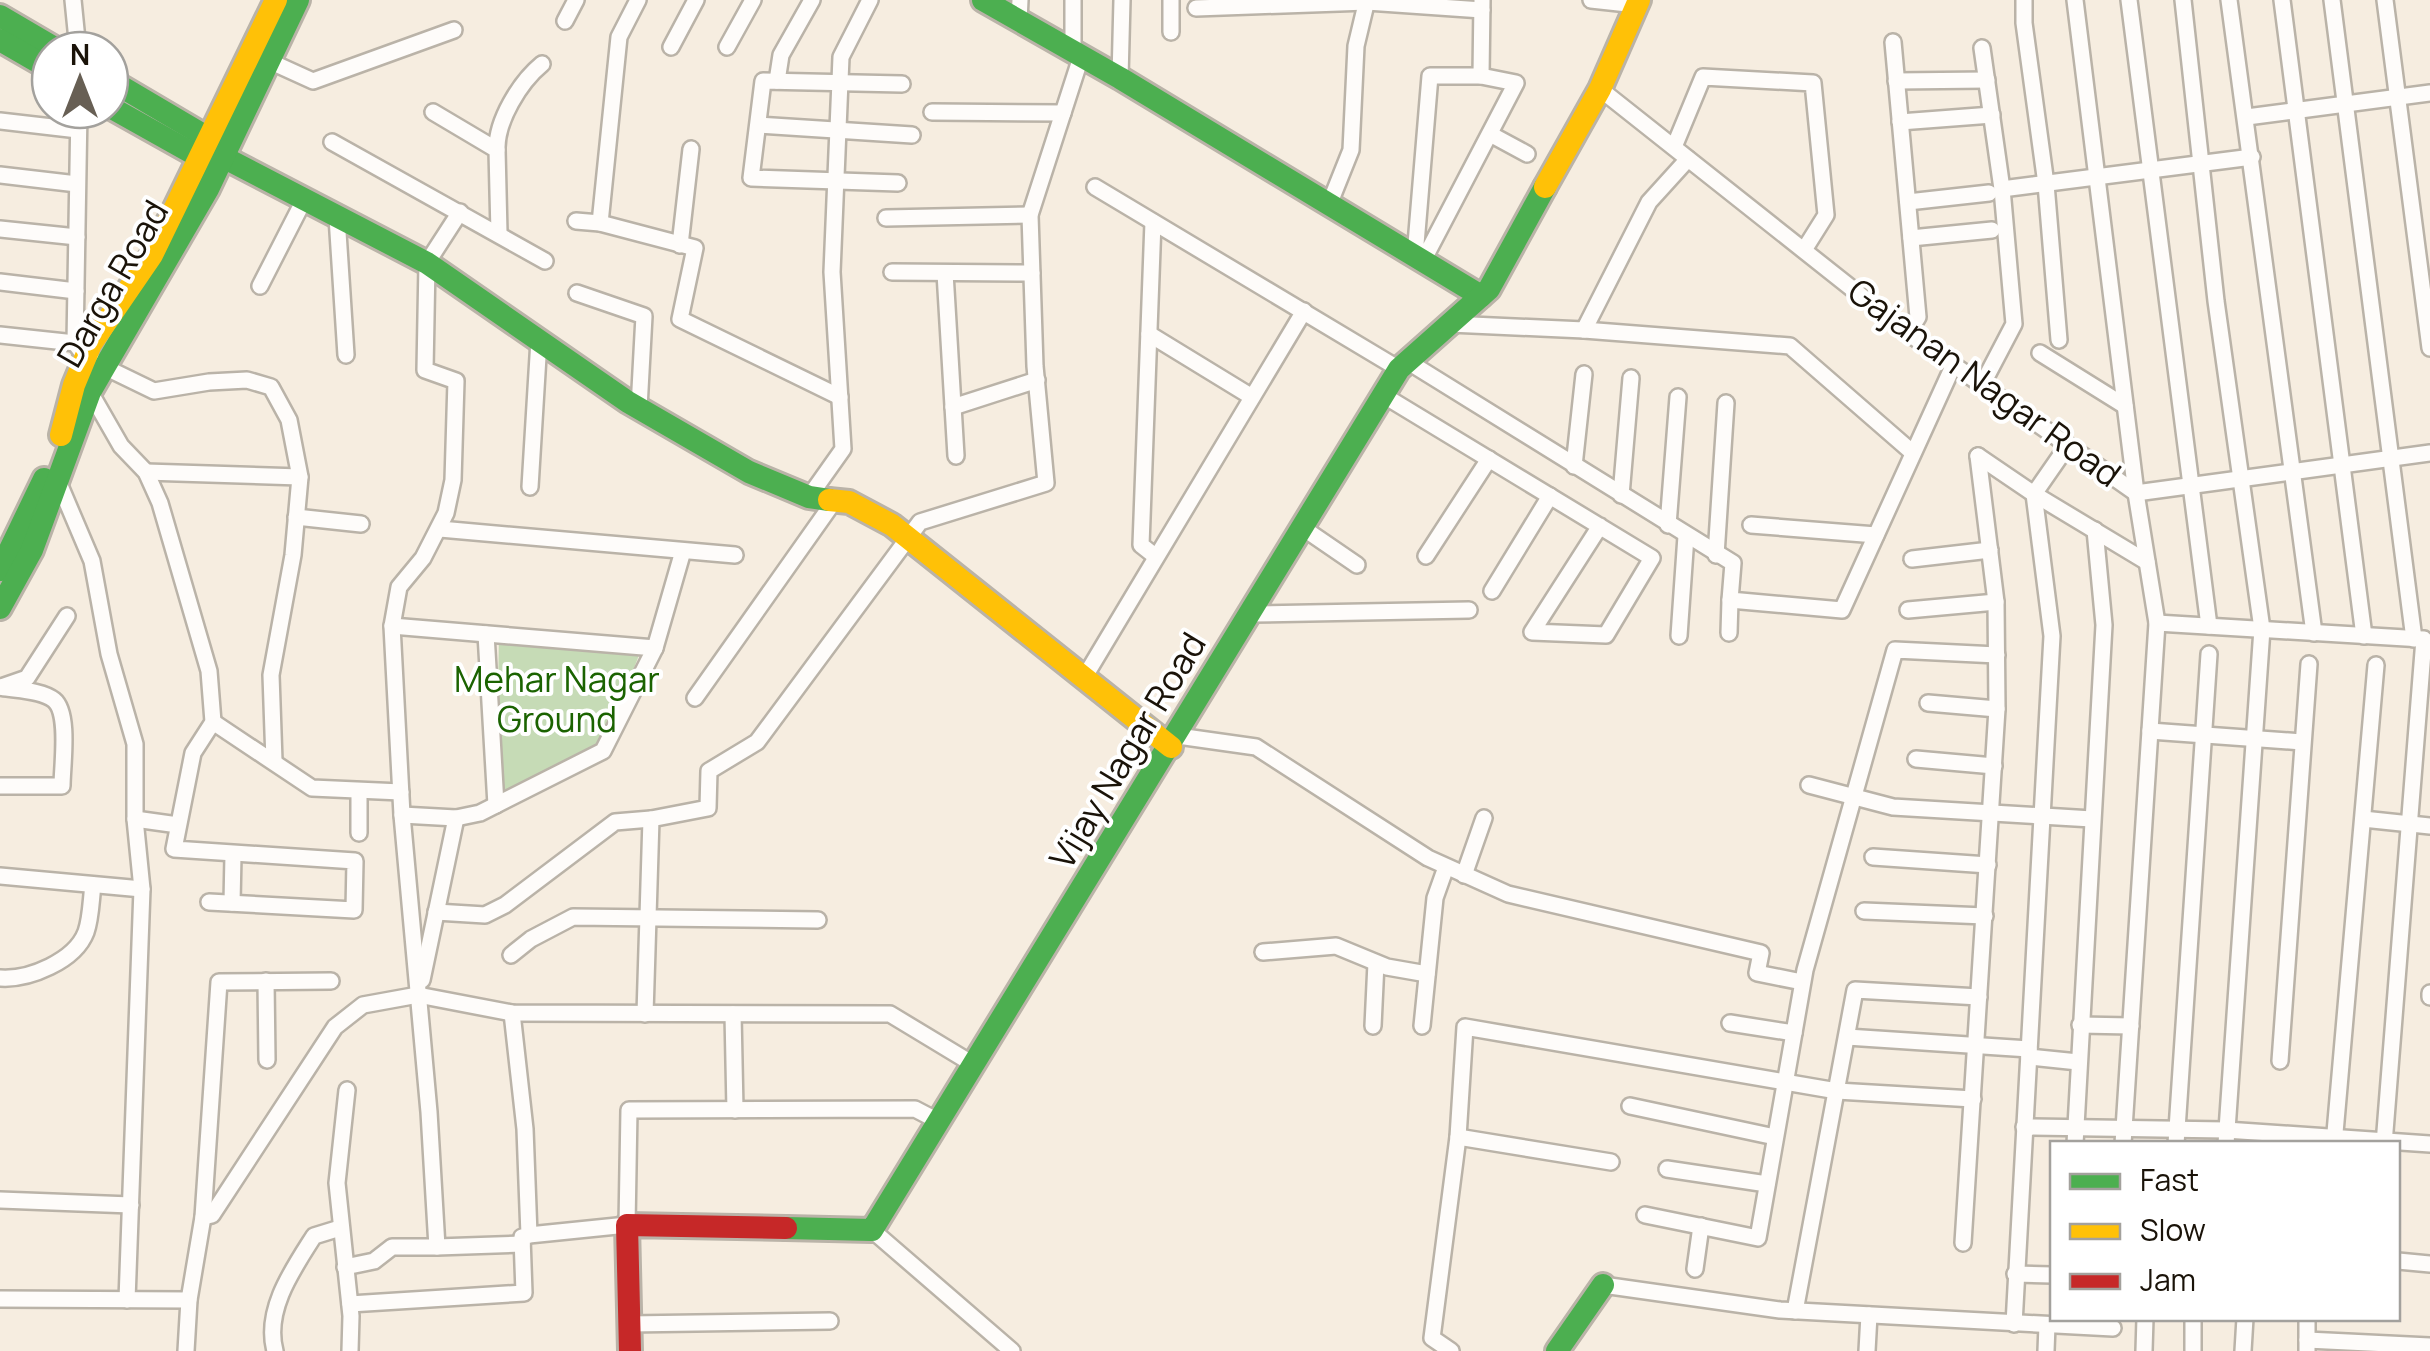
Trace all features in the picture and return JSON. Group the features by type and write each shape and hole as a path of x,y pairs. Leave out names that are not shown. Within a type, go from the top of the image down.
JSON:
{"street":[{"path":"74,0 76,30"},
{"name":"Darga Road","path":"0,570 57,449 74,384 88,356 208,190 211,151 276,0"},
{"name":"Darga Road","path":"211,151 269,62 298,0"},
{"path":"565,21 576,0"},
{"path":"600,222 619,37 638,0"},
{"path":"671,47 696,0"},
{"path":"727,47 753,0"},
{"path":"777,81 781,55 812,0"},
{"path":"809,497 844,449 832,272 840,58 870,0"},
{"path":"982,0 1020,11 1077,55 1481,296"},
{"path":"436,912 484,915 505,904 614,822 708,808 709,772 757,742 920,522 1046,482 1030,215 1077,55 1073,0"},
{"path":"1120,78 1122,0"},
{"path":"1171,32 1172,0"},
{"path":"1590,0 1638,3"},
{"path":"2024,0 2046,184 2059,340"},
{"path":"2075,0 2136,493 2157,623 2124,1136"},
{"path":"2128,0 2209,626"},
{"path":"2183,0 2200,164 2262,629 2226,1137"},
{"path":"2229,0 2314,632"},
{"path":"2282,0 2364,636"},
{"path":"2332,0 2391,458 2423,639 2384,1141"},
{"path":"2385,0 2430,348"},
{"path":"1329,205 1351,150 1356,46 1367,1"},
{"path":"1196,8 1367,1 1482,5 1480,76"},
{"name":"Vijay Nagar Road","path":"872,1230 976,1066 1383,395 1403,365 1488,289 1600,89 1638,3"},
{"path":"0,16 30,34"},
{"path":"269,62 313,81 454,30"},
{"path":"0,40 30,57"},
{"path":"1892,42 1918,317 1908,333"},
{"path":"1982,48 2014,324 1982,384"},
{"path":"499,233 496,134 530,73 542,64"},
{"path":"1430,76 1480,76 1516,84 1419,259 1430,76"},
{"path":"1674,148 1703,78 1813,83 1826,215 1804,250"},
{"path":"1896,81 1987,80"},
{"path":"898,183 751,178 762,81 902,84"},
{"name":"Gajanan Nagar Road","path":"1600,89 1908,333 2136,493 2430,453"},
{"path":"130,94 211,151"},
{"path":"2246,117 2430,94"},
{"path":"433,112 496,150"},
{"path":"932,112 1063,113"},
{"path":"130,115 211,151 427,263 638,408 749,472 809,497 849,502 892,525 1084,678 1174,742 1256,747 1428,858 1508,894 1761,953 1758,974 1802,982"},
{"path":"1900,122 1992,115"},
{"path":"0,121 30,124"},
{"path":"758,126 912,135"},
{"path":"78,130 76,290 88,356"},
{"path":"1490,134 1527,154"},
{"path":"332,142 545,261"},
{"path":"680,244 691,149"},
{"path":"1908,202 2252,157"},
{"path":"1584,330 1650,202 1688,158"},
{"path":"0,176 78,184"},
{"path":"1094,187 1403,365 1733,563 1729,633"},
{"path":"260,286 304,200"},
{"path":"437,1247 402,815 392,626 399,587 440,529 453,480 456,381 425,370 427,263 460,212"},
{"path":"886,218 1030,215"},
{"path":"337,217 346,354"},
{"path":"576,221 600,222 695,248 680,319 840,397"},
{"path":"1153,222 1141,545 1155,556"},
{"path":"0,229 76,236"},
{"path":"1911,238 1992,230"},
{"path":"892,272 1032,273"},
{"path":"945,273 956,456"},
{"path":"0,282 76,290"},
{"path":"577,293 644,316 638,408"},
{"path":"1084,678 1304,311"},
{"path":"1450,324 1790,346 1913,453"},
{"path":"1149,334 1252,398"},
{"path":"0,335 88,356 154,391 247,380 271,387 289,420 300,477 293,555 271,676 274,761"},
{"path":"530,487 539,340"},
{"path":"2040,353 2125,406"},
{"name":"Darga Road","path":"0,608 19,529 58,481 90,392 88,356"},
{"path":"1730,600 1842,610 1954,364"},
{"path":"1574,466 1584,374"},
{"path":"1622,496 1631,378"},
{"path":"953,406 1037,380"},
{"path":"90,392 121,446 146,472 160,503 210,671 213,722 193,753 174,849 354,861 354,910 210,902"},
{"path":"1383,395 1600,526 1652,558 1606,636 1532,632 1600,526"},
{"path":"1668,524 1678,398"},
{"path":"1716,555 1726,403"},
{"path":"2014,1324 2052,636 2034,494 2068,445"},
{"path":"1963,1243 1997,710 1996,602 1978,456 2147,562"},
{"path":"1426,556 1488,459"},
{"path":"146,472 300,477"},
{"path":"58,481 92,561 109,654 135,744 135,820 142,889 128,1300"},
{"path":"1492,590 1550,496"},
{"path":"695,698 835,500"},
{"path":"296,518 360,524"},
{"path":"1750,526 1876,535"},
{"path":"1303,528 1357,564"},
{"path":"440,529 735,554"},
{"path":"2075,1135 2104,624 2096,530"},
{"path":"1679,636 1686,536"},
{"path":"1912,559 1990,550"},
{"path":"402,815 456,818 480,813 602,751 655,648 683,551"},
{"path":"1908,610 1996,602"},
{"path":"1252,614 1469,610"},
{"path":"1,687 27,678 67,616"},
{"path":"2157,623 2423,639"},
{"path":"392,626 655,648"},
{"path":"486,634 496,805"},
{"path":"1645,1215 1758,1238 1802,982 1894,650 1997,655"},
{"path":"2176,1136 2209,654"},
{"path":"2280,1061 2309,664"},
{"path":"2024,1127 2075,1135 2334,1141 2376,665"},
{"path":"0,786 62,786 64,723 62,710 54,700 1,687"},
{"path":"1928,703 1997,710"},
{"path":"213,722 312,788 401,792"},
{"path":"2150,731 2302,742"},
{"path":"1916,760 1994,766"},
{"path":"1809,784 1893,807 2092,820"},
{"path":"359,791 359,833"},
{"path":"418,995 456,818"},
{"path":"1464,875 1484,818"},
{"path":"646,1014 651,819"},
{"path":"2363,819 2430,826"},
{"path":"135,820 178,824"},
{"path":"232,904 234,855"},
{"path":"1873,858 1988,866"},
{"path":"1422,1026 1435,898 1446,867"},
{"path":"0,876 142,889"},
{"path":"0,978 15,979 53,964 78,945 87,930 93,885"},
{"path":"1864,911 1984,916"},
{"path":"512,954 573,917 818,920"},
{"path":"1263,952 1336,946 1376,963 1427,974"},
{"path":"1372,1026 1376,963"},
{"path":"186,1351 189,1300 202,1217 219,982 332,980"},
{"path":"266,981 267,1060"},
{"path":"1795,1311 1856,990 1979,997"},
{"path":"202,1217 212,1214 335,1027 363,1005 418,995 512,1013 890,1014 976,1066"},
{"path":"350,1304 524,1293 525,1129 512,1013"},
{"path":"734,1014 735,1110"},
{"path":"1730,1024 1794,1033"},
{"path":"2080,1024 2131,1026"},
{"path":"1451,1351 1432,1338 1458,1137 1466,1027 1837,1091 1972,1099"},
{"path":"1846,1037 1976,1045 2078,1062"},
{"path":"347,1090 337,1183 350,1304 350,1351"},
{"path":"1630,1106 1775,1137"},
{"path":"630,1351 629,1110 915,1109 940,1122"},
{"path":"1458,1137 1610,1162"},
{"path":"2400,1143 2430,1144"},
{"path":"1667,1169 1767,1184"},
{"path":"0,1200 131,1206"},
{"path":"346,1267 374,1261 392,1247 525,1239 628,1225 872,1230 1012,1351"},
{"path":"1695,1269 1701,1226"},
{"path":"275,1351 271,1334 275,1311 292,1271 314,1236 340,1228"},
{"path":"2400,1260 2430,1264"},
{"path":"2015,1274 2050,1275"},
{"path":"1557,1351 1603,1285 1795,1311 2112,1328"},
{"path":"0,1299 189,1300"},
{"path":"1867,1351 1869,1315"},
{"path":"629,1324 830,1321"},
{"path":"2144,1351 2145,1321"},
{"path":"2193,1321 2193,1351"},
{"path":"2243,1351 2244,1321"},
{"path":"2046,1351 2047,1325"},
{"path":"2307,1346 2430,1346"}],"green space":[{"name":"Mehar Nagar Ground","path":"499,635 642,647 603,751 496,805"}],"traffic: fast":[{"path":"0,608 32,550 90,392 208,189 298,0"},
{"path":"983,0 1481,296"},
{"path":"0,16 30,34"},
{"path":"0,40 30,57"},
{"path":"130,92 210,139 223,157 427,263 628,402 749,472 809,497 829,500"},
{"path":"130,118 201,158 215,158"},
{"path":"786,1228 872,1230 1399,369 1489,289 1545,187"},
{"path":"0,570 44,479"},
{"path":"1557,1351 1603,1285"}],"traffic: slow":[{"path":"61,435 74,385 91,344 152,255 276,0"},
{"path":"1545,187 1600,89 1639,0"},
{"path":"829,500 849,502 892,525 1171,747"}],"traffic: jam":[{"path":"630,1351 627,1225 786,1228"}]}
